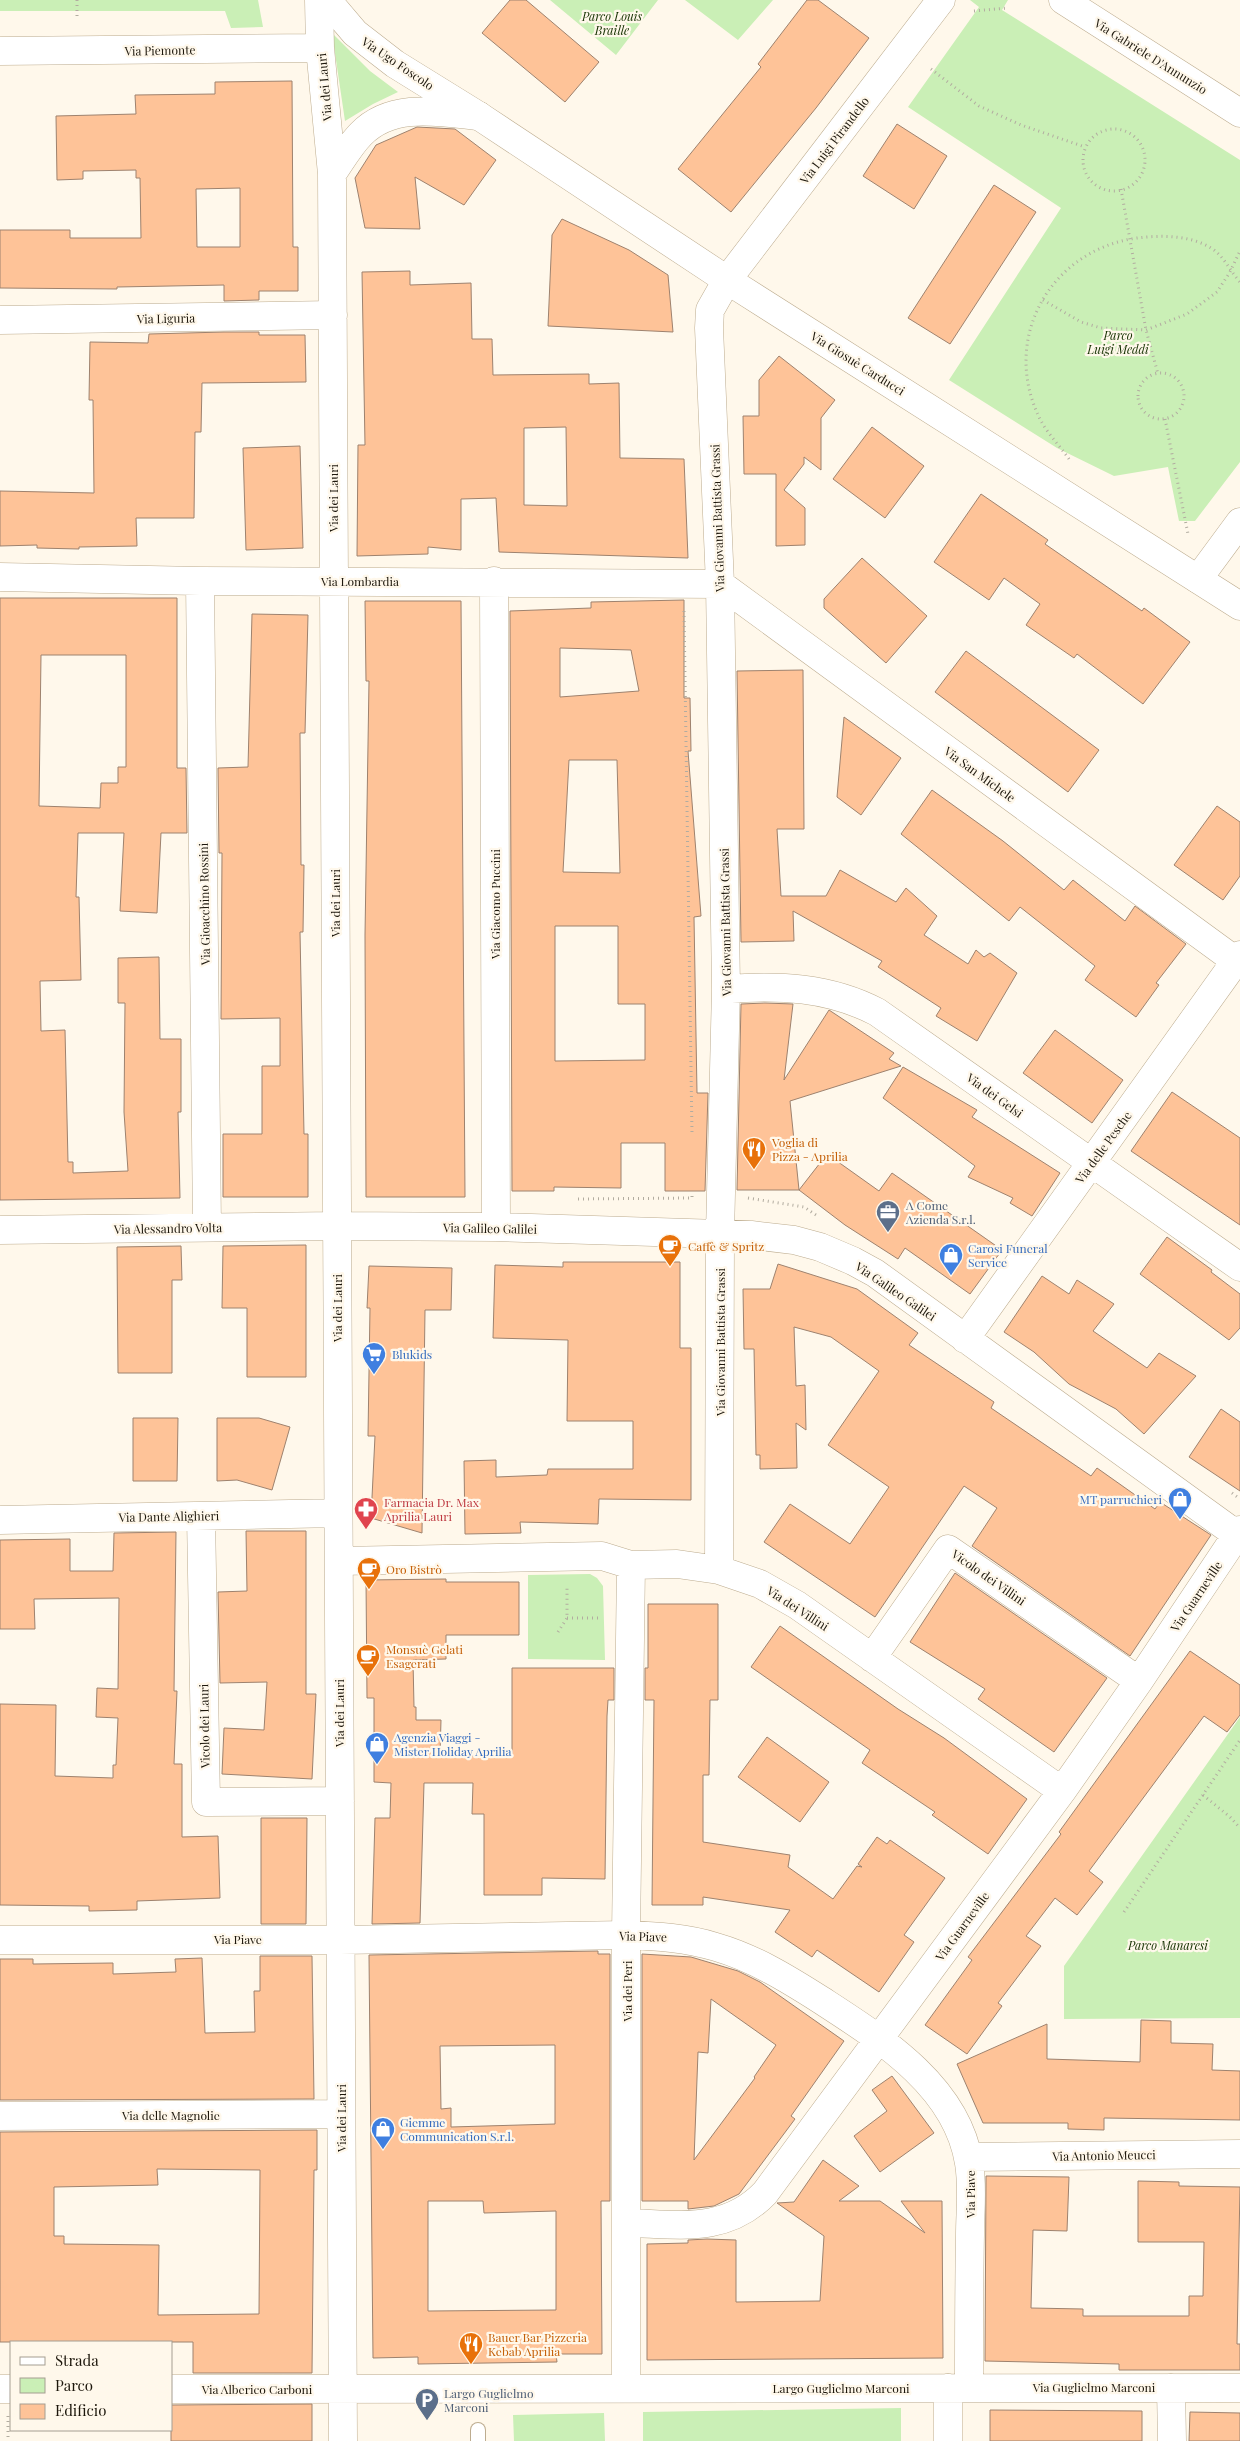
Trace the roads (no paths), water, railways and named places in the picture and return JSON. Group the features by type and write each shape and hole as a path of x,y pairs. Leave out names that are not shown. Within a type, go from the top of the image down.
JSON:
{"street":[{"name":"Via dei Lauri","path":"319,0 320,48 332,174 343,2441"},
{"name":"Via Ugo Foscolo","path":"327,0 343,21 366,43 479,116"},
{"name":"Via Luigi Pirandello","path":"727,280 941,0"},
{"name":"Via Gabriele D'Annunzio","path":"1063,0 1240,113"},
{"name":"Via Piemonte","path":"0,51 320,48"},
{"path":"332,174 361,134 373,124 389,116 424,111 479,116"},
{"name":"Via Giosuè Carducci","path":"479,116 727,280 1240,606"},
{"name":"Via Giovanni Battista Grassi","path":"720,1570 720,1234 726,989 720,584 709,328 710,310 727,280"},
{"name":"Via Liguria","path":"0,320 333,315"},
{"path":"1198,579 1240,522"},
{"name":"Via Lombardia","path":"0,577 200,581 494,581 720,584"},
{"name":"Via Gioacchino Rossini","path":"200,581 207,1227"},
{"name":"Via Giacomo Puccini","path":"494,581 496,1227"},
{"name":"Via San Michele","path":"720,584 1239,960"},
{"name":"Via delle Pesche","path":"965,1339 1239,960"},
{"name":"Via dei Gelsi","path":"726,989 778,987 805,989 827,992 861,1004 898,1026 1091,1164 1240,1267"},
{"name":"Via Alessandro Volta","path":"0,1230 337,1226"},
{"name":"Via Galileo Galilei","path":"337,1226 496,1227 720,1234 780,1238 832,1251 875,1273 1239,1534"},
{"name":"Via Dante Alighieri","path":"0,1520 338,1513"},
{"name":"Vicolo dei Lauri","path":"201,1516 206,1802 340,1801"},
{"name":"Via Guarneville","path":"627,2223 710,2224 736,2215 754,2204 771,2186 1062,1790 1239,1534"},
{"name":"Vicolo dei Villini","path":"872,1658 948,1549 1139,1681"},
{"name":"Via dei Villini","path":"339,1561 602,1556 631,1565 677,1564 720,1570 773,1590 1062,1790"},
{"name":"Via dei Peri","path":"626,2388 626,1935 631,1565"},
{"name":"Via Piave","path":"0,1940 341,1940 626,1935 672,1937 734,1953 783,1976 879,2039 914,2068 954,2117 968,2157 970,2178 958,2387 948,2441"},
{"name":"Via delle Magnolie","path":"0,2116 341,2114"},
{"name":"Via Antonio Meucci","path":"968,2157 1240,2154"},
{"name":"Largo Guglielmo Marconi","path":"343,2389 958,2387"},
{"name":"Via Guglielmo Marconi","path":"958,2387 1240,2388"},
{"path":"1171,2388 1172,2441"},
{"name":"Via Alberico Carboni","path":"172,2389 343,2389"}],"place":[{"name":"Voglia di Pizza - Aprilia","path":"754,1170"},
{"name":"A Come Azienda S.r.l.","path":"888,1233"},
{"name":"Caffè & Spritz","path":"670,1267"},
{"name":"Carosi Funeral Service","path":"951,1276"},
{"name":"Blukids","path":"374,1375"},
{"name":"MT parruchieri","path":"1180,1520"},
{"name":"Farmacia Dr. Max Aprilia Lauri","path":"366,1530"},
{"name":"Oro Bistrò","path":"369,1590"},
{"name":"Monsuè Gelati Esagerati","path":"368,1677"},
{"name":"Agenzia Viaggi - Mister Holiday Aprilia","path":"377,1765"},
{"name":"Giemme Communication S.r.l.","path":"383,2150"},
{"name":"Bauer Bar Pizzeria Kebab Aprilia","path":"471,2365"},
{"name":"Largo Guglielmo Marconi","path":"427,2421"}],"park label":[{"name":"Parco Louis Braille","path":"612,23"},
{"name":"Parco Luigi Meddi","path":"1118,342"},
{"name":"Parco Manaresi","path":"1168,1945"}]}
